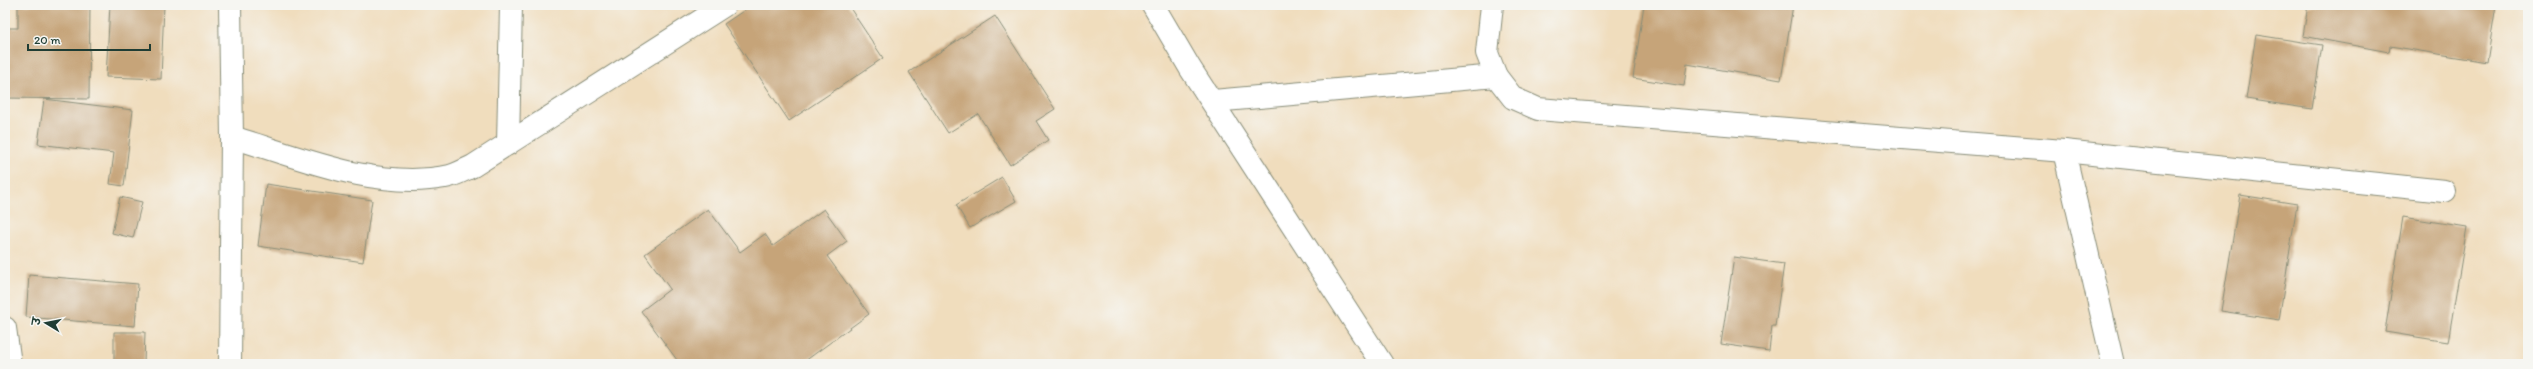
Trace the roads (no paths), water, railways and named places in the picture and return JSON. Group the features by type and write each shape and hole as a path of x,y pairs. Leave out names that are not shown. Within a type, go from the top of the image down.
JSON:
{"street":[{"path":"230,5 232,137 230,364"},
{"path":"508,144 511,5"},
{"path":"232,137 375,179 406,181 446,177 473,166 725,5"},
{"path":"1153,5 1382,364"},
{"path":"1492,5 1486,53 1496,76 1513,98 1538,108 2064,151 2444,191"},
{"path":"1213,101 1496,76"},
{"path":"2064,151 2113,364"},
{"path":"5,328 10,364"}]}
